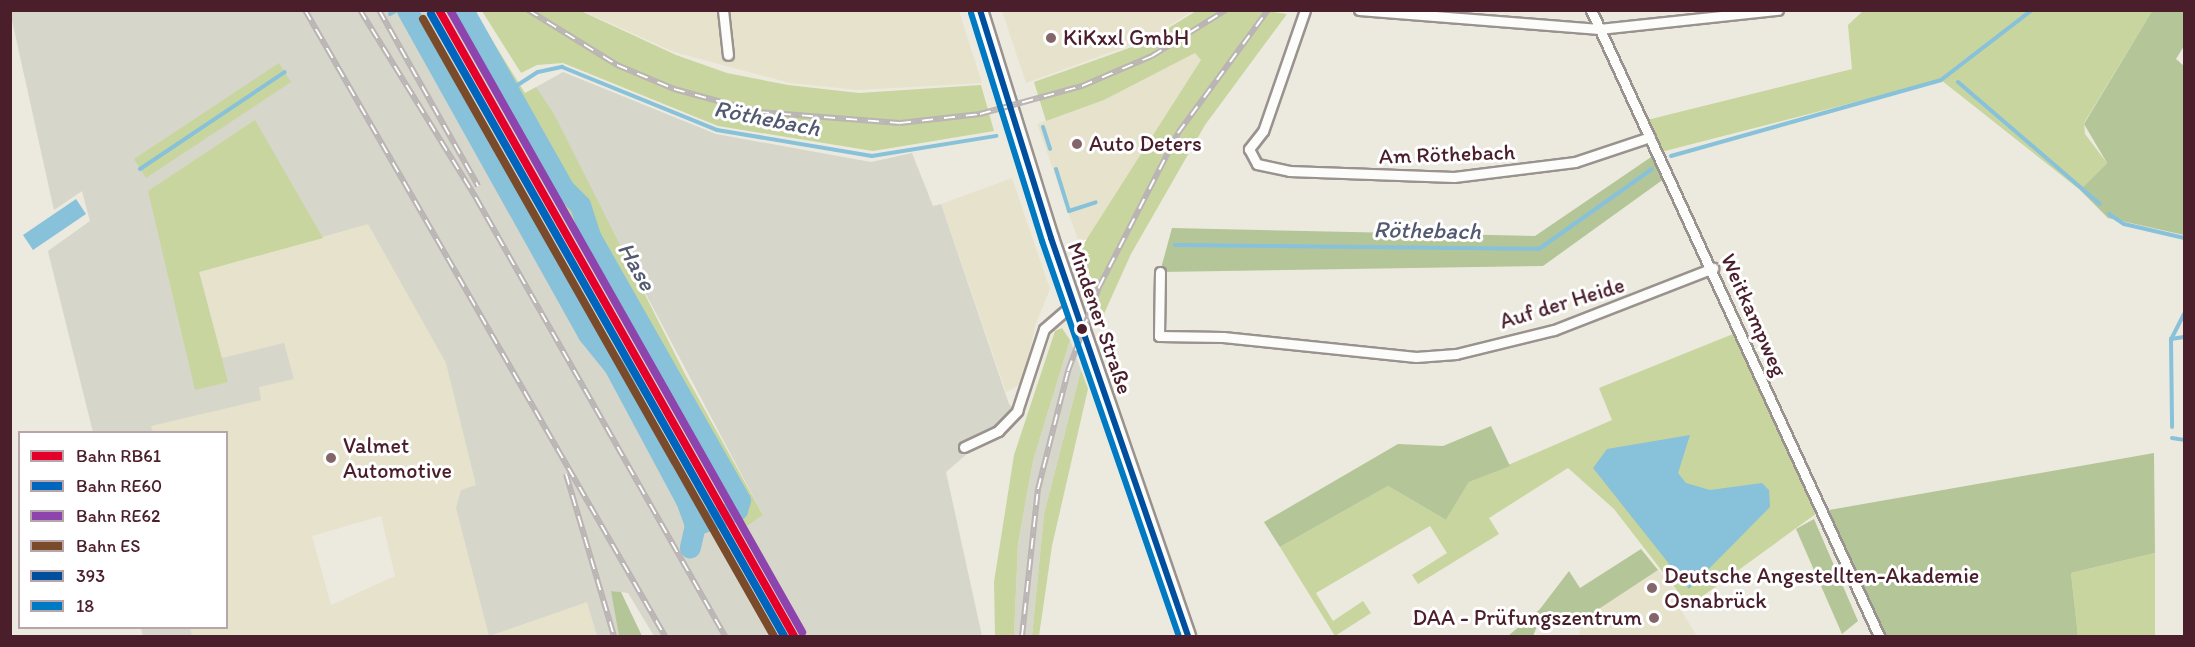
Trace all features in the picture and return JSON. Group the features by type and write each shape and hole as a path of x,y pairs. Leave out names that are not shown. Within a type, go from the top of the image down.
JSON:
{"main road":[{"name":"Mindener Straße","path":"980,10 1073,304 1188,636"}],"street":[{"path":"723,10 728,55"},
{"name":"Am Röthebach","path":"1305,10 1263,131 1249,150 1257,164 1288,171 1454,177 1575,162 1650,137"},
{"path":"1359,10 1599,29 1778,10"},
{"name":"Weitkampweg","path":"1591,10 1713,268 1880,636"},
{"name":"Auf der Heide","path":"1160,272 1159,336 1223,337 1416,357 1456,354 1554,330 1713,268"},
{"path":"964,447 998,431 1017,411 1044,329 1073,304"}],"shaded area":[{"path":"1002,10 1193,11 1145,40 1026,83"},
{"path":"10,11 291,11 588,603 597,636 143,636 141,629 228,629 228,431 93,431 48,251 90,221 82,191 54,210","holes":["381,516 395,576 331,605 312,536"]},
{"path":"10,11 456,11 746,527 763,515 536,87 563,72 716,134 871,162 912,153 933,206 941,204 1009,404 1017,411 946,472 982,636 654,636 628,593 612,591 619,636 597,636 587,602 489,636 456,508 461,490 476,485 446,363 368,224 199,272 222,358 284,343 294,379 259,387 261,400 151,426 153,431 93,431 48,251 90,221 82,191 54,210"},
{"path":"583,11 959,11 982,83 858,90 790,83 674,52"},
{"path":"1195,53 1202,60 1081,248 1037,124 1104,100"},
{"path":"1012,178 1050,289 1035,326 1023,383 1006,392 941,204"},
{"path":"1070,340 1081,370 1044,514 1032,636 1014,636 1018,544 1033,461"},
{"name":"Deutsche Angestellten-Akademie Osnabrück","path":"1658,570 1689,606 1682,612 1697,636 1579,636 1582,620"},
{"path":"141,629 190,629 192,636 143,636"}],"green space":[{"path":"1259,10 1287,14 1205,125 1131,254 1103,316 1081,248 1201,60 1195,53 1104,100 1046,121 1034,82 1146,42 1196,11"},
{"path":"456,11 474,11 525,93 536,87 554,114 685,374 763,515 746,527"},
{"path":"482,11 581,11 676,55 727,73 788,85 859,93 981,85 994,131 873,151 718,126 563,63 537,65 521,73"},
{"path":"1863,11 2152,11 2084,123 2085,134 2107,163 2080,190 1941,80 1657,153 1643,121 1852,69 1848,25"},
{"path":"2152,11 2184,11 2184,46 2176,59 2184,66 2184,235 2108,218 2080,190 2107,163 2084,124"},
{"path":"279,63 291,82 146,178 134,159"},
{"path":"255,120 323,238 199,272 228,382 195,390 148,191"},
{"path":"1657,153 1668,176 1543,266 1160,272 1172,228 1535,236"},
{"path":"1062,328 1070,340 1033,461 1018,544 1014,636 995,636 994,582 1014,455 1055,331"},
{"path":"1733,334 1817,513 1689,606 1614,509 1568,468 1489,518 1499,534 1418,584 1412,575 1447,553 1430,526 1316,593 1333,621 1363,601 1371,613 1335,636 1280,547 1388,486 1446,520 1469,482 1612,420 1599,388"},
{"path":"1081,370 1088,389 1052,546 1039,636 1032,636 1044,514"},
{"path":"1491,426 1510,466 1469,482 1446,520 1388,486 1280,547 1264,522 1398,444 1443,446"},
{"path":"2154,453 2155,553 2071,573 2078,636 1885,636 1829,510"},
{"path":"1814,519 1858,621 1842,634 1796,529"},
{"path":"1641,549 1658,570 1582,620 1538,624 1533,636 1508,636 1540,609 1569,571 1580,588"},
{"path":"2155,553 2155,636 2078,636 2071,573"},
{"path":"611,591 621,592 642,636 619,636"}],"water":[{"path":"76,199 86,214 33,250 23,235"},
{"path":"1690,435 1678,473 1686,483 1710,490 1762,483 1769,490 1770,507 1689,589 1593,468 1607,449"}],"waterway":[{"path":"390,14 397,10"},
{"name":"Hase","path":"407,10 588,334 614,366 686,500 695,525 690,547"},
{"name":"Hase","path":"463,10 564,189 580,205 591,238 740,500 737,510 695,525"},
{"name":"Röthebach","path":"1671,156 1941,80 2032,10"},
{"name":"Röthebach","path":"510,90 538,72 562,67 717,130 872,156 996,136"},
{"path":"140,169 285,72"},
{"path":"1958,82 2100,204"},
{"name":"Röthebach","path":"1043,127 1050,149"},
{"name":"Röthebach","path":"1056,169 1069,211 1096,202"},
{"name":"Röthebach","path":"1175,245 1539,249 1652,169"},
{"path":"2109,214 2124,224 2184,238"},
{"path":"2184,314 2171,339 2184,337"},
{"path":"2171,339 2172,427"},
{"path":"2172,438 2184,440"}],"railway":[{"path":"305,10 665,636"},
{"path":"360,10 476,198 725,636"},
{"path":"379,10 478,186"},
{"path":"528,10 617,65 674,89 758,112 900,123 980,114 1082,86 1152,56 1226,10"},
{"path":"1022,636 1038,489 1068,371 1099,287 1178,133 1268,10"},
{"path":"566,474 614,636"}],"rail line":[{"name":"RB61","path":"439,10 794,636"},
{"name":"RE62","path":"450,10 802,632"},
{"name":"RE60","path":"431,14 784,636"},
{"name":"ES","path":"423,19 774,636"}],"transit line":[{"name":"393","path":"980,10 1051,238 1188,636"},
{"name":"18","path":"971,13 1042,241 1179,636"}],"place":[{"name":"KiKxxl GmbH","path":"1051,38"},
{"name":"Auto Deters","path":"1077,144"},
{"name":"Valmet Automotive","path":"331,458"},
{"name":"Deutsche Angestellten-Akademie Osnabrück","path":"1652,588"},
{"name":"DAA - Prüfungszentrum","path":"1654,618"}]}
